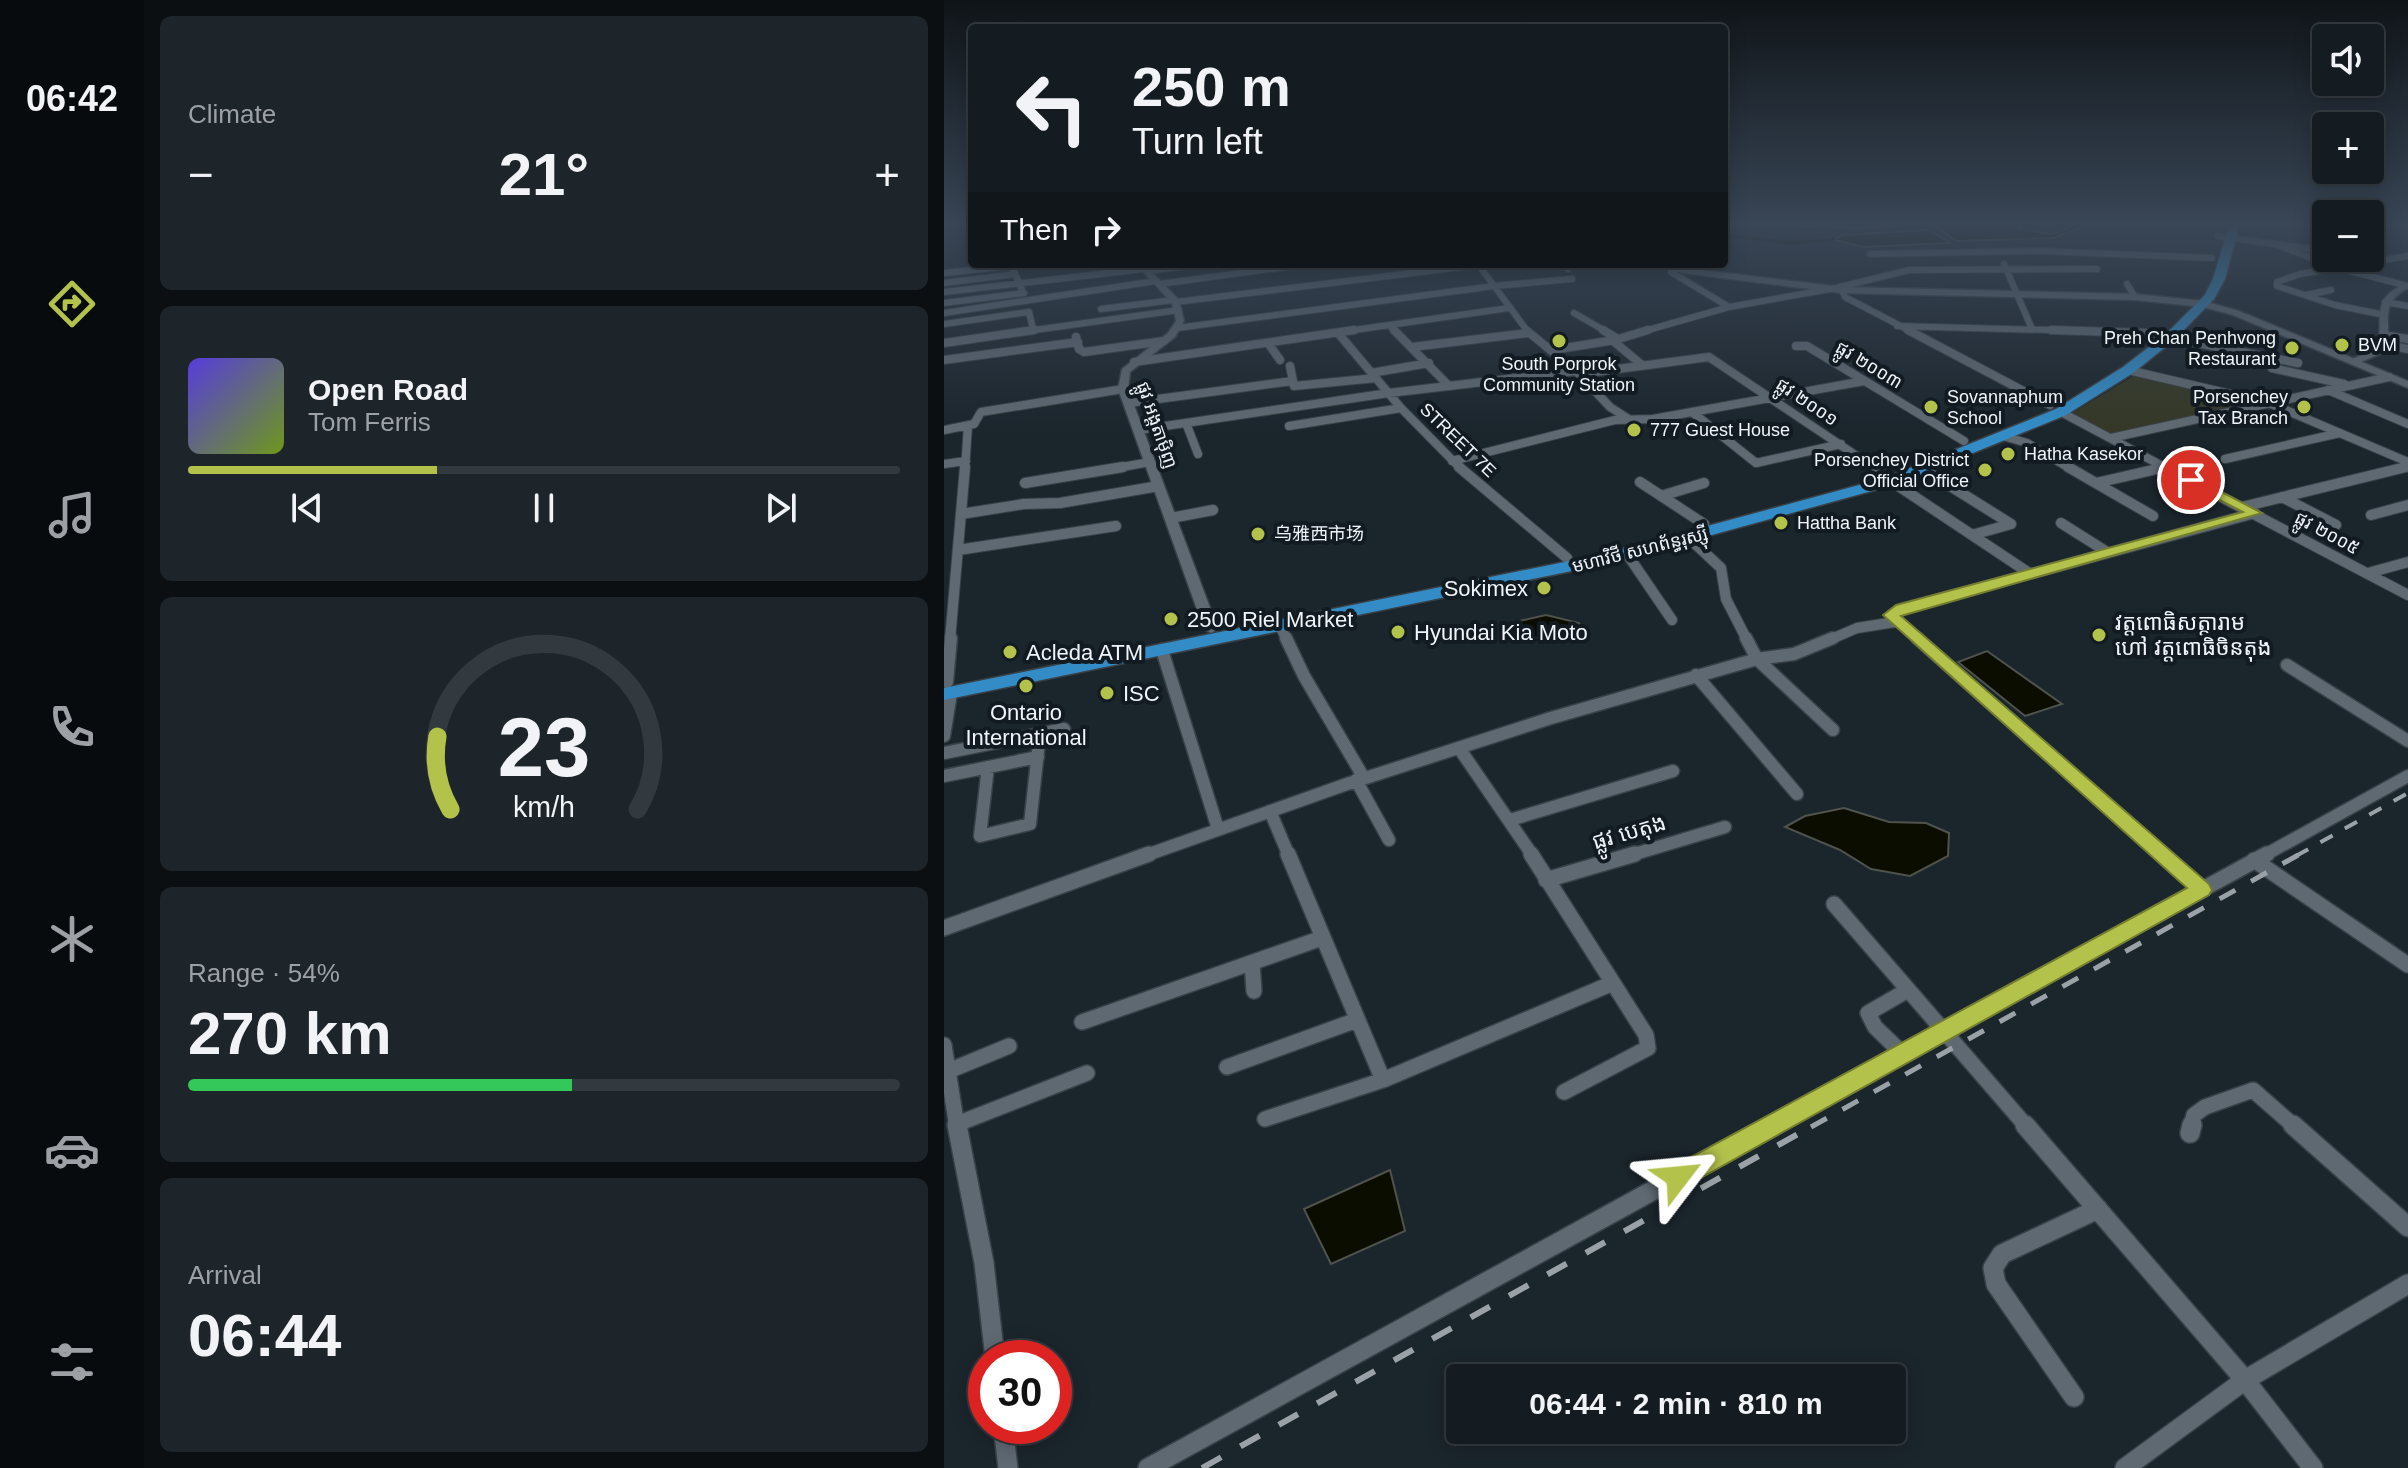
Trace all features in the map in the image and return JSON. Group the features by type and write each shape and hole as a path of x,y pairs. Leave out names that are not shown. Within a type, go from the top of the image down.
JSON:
{"highway":[{"name":"មហាវិថី សហព័ន្ធរុស្ស៊ី","path":"946,688 1162,650 1280,626 1567,558 1689,538 1887,477 1964,441 2055,408 2198,303 2201,292"},
{"name":"មហាវិថី សហព័ន្ធរុស្ស៊ី","path":"946,688 1211,629 1627,554 1704,524 1923,469 2003,436 2128,370 2170,337 2209,292"}],"main road":[{"path":"1908,292 2135,297 2198,303 2236,313 2408,385"}],"street":[{"path":"1022,292 1025,297"},
{"path":"955,322 947,303 1073,292"},
{"path":"1165,292 1176,304 1177,328 1452,292"},
{"path":"944,343 1270,292"},
{"path":"1498,292 1528,333 1578,372 1601,399 1627,418"},
{"path":"1703,292 1729,307"},
{"path":"1552,350 1615,340 1729,307 1816,292"},
{"name":"ផ្លូវ ២០០៥","path":"1843,292 1845,297 1897,326 2408,595"},
{"path":"2132,292 2135,297"},
{"path":"2291,292 2380,314"},
{"path":"2303,296 2324,292"},
{"path":"2353,362 2379,351 2383,340 2380,314 2385,302 2399,292"},
{"path":"2018,294 2032,329"},
{"path":"944,313 1025,297"},
{"path":"2385,302 2408,306"},
{"path":"1101,309 1176,304"},
{"path":"1130,367 1268,343 1509,308"},
{"path":"944,324 1029,312 1033,329"},
{"path":"1574,313 1615,340 1642,365"},
{"path":"1073,323 1084,352 1164,341"},
{"path":"1390,326 1449,386"},
{"path":"1897,326 2155,335 2298,363"},
{"name":"ផ្លូវ អង្តតាម៉ិញ","path":"1177,328 1130,367 1123,389 1211,629"},
{"name":"STREET 7E","path":"1338,333 1401,408 1452,461 1567,558"},
{"path":"1412,347 1528,333"},
{"path":"2383,340 2408,339"},
{"path":"2383,340 2408,349"},
{"path":"944,360 1078,342"},
{"path":"1268,343 1280,360"},
{"name":"ផ្លូវ ២០០៣","path":"1796,346 1807,346 1964,441"},
{"name":"ផ្លូវ ២០០១","path":"1642,365 1712,357 2029,573"},
{"path":"1290,366 1294,386 1374,375 1429,363"},
{"path":"1138,430 1389,393 1642,365"},
{"path":"1130,367 1158,368"},
{"path":"2272,368 2351,385"},
{"path":"2128,370 2269,403 2408,464"},
{"path":"2111,438 2389,377"},
{"path":"1128,403 1293,381"},
{"path":"1452,461 1627,418 1653,419 1864,381"},
{"path":"1194,385 1213,384 1223,388"},
{"path":"944,430 976,423 981,412 1123,389"},
{"path":"2328,390 2408,424"},
{"path":"1289,426 1401,408"},
{"path":"1692,412 1756,463 1841,444"},
{"path":"1186,423 1198,454"},
{"path":"1443,423 1459,433 1478,454"},
{"path":"944,736 968,426"},
{"path":"2225,459 2340,433"},
{"path":"2003,436 2027,443 2153,516"},
{"path":"944,464 966,461"},
{"path":"1025,483 1150,462"},
{"path":"2242,507 2408,464"},
{"path":"2096,483 2166,467"},
{"path":"1923,469 2011,524 1972,535"},
{"path":"1640,482 1704,524"},
{"path":"1661,496 1704,483"},
{"path":"961,514 1024,504 1060,503 1159,486"},
{"path":"2282,497 2336,525"},
{"path":"2371,515 2408,505"},
{"path":"1171,518 1213,510"},
{"path":"2202,890 1895,622 1891,615 1902,609 2029,573 2255,513"},
{"path":"2061,523 2107,552"},
{"path":"958,550 1116,526"},
{"path":"1689,538 1721,568 1726,599 1757,659 1833,730"},
{"path":"1627,554 1672,620"},
{"path":"2368,573 2408,562"},
{"path":"944,928 1360,779 1696,675 1757,659 1772,659 1811,650 1856,628 1895,622"},
{"path":"1280,626 1389,840"},
{"path":"1162,650 1218,829"},
{"path":"2287,665 2408,741"},
{"path":"1696,675 1797,794"},
{"path":"944,753 1064,729"},
{"path":"988,767 980,836 1030,824 1039,742"},
{"path":"1459,748 1510,820 1646,1035 1648,1048 1564,1092"},
{"path":"944,776 1038,757"},
{"path":"1510,820 1673,771"},
{"path":"1148,1468 2408,776"},
{"path":"1270,811 1383,1080"},
{"name":"ផ្លូវ បេតុង","path":"1546,880 1725,827"},
{"path":"2254,860 2408,965"},
{"path":"1834,904 2245,1380 2313,1468"},
{"path":"1082,1022 1322,938"},
{"path":"1252,963 1254,991"},
{"path":"1265,1119 1383,1080 1613,983"},
{"path":"1903,1054 1875,1027 1868,1013 1908,990"},
{"path":"1227,1067 1357,1020"},
{"path":"944,1045 946,1072 984,1263 993,1340"},
{"path":"946,1072 1009,1046"},
{"path":"957,1124 1087,1073"},
{"path":"2190,1133 2194,1115 2205,1107 2253,1090 2408,1227"},
{"path":"2074,1397 1996,1284 1992,1275 1993,1263 2002,1254 2098,1209"},
{"path":"2125,1468 2245,1380 2408,1284"},
{"path":"1005,1444 1008,1468"}],"green space":[{"path":"2135,375 2252,402 2109,434 2071,414"}],"shaded area":[{"path":"1546,615 1579,623 1582,636 1567,640 1529,639 1515,622"},
{"path":"1987,651 2062,704 2025,716 1958,662"},
{"path":"1844,808 1889,822 1926,823 1949,833 1948,856 1910,876 1871,869 1840,850 1785,827 1805,816"},
{"path":"1390,1170 1405,1231 1331,1264 1304,1209"}],"railway":[{"path":"2296,856 2408,793"},
{"path":"1811,1127 2300,854"},
{"path":"1202,1468 1814,1125"}],"place":[{"name":"South Porprok Community Station","path":"1559,341"},
{"name":"BVM","path":"2342,345"},
{"name":"Preh Chan Penhvong Restaurant","path":"2292,348"},
{"name":"Sovannaphum School","path":"1931,407"},
{"name":"Porsenchey Tax Branch","path":"2304,407"},
{"name":"777 Guest House","path":"1634,430"},
{"name":"Hatha Kasekor","path":"2008,454"},
{"name":"Porsenchey District Official Office","path":"1985,470"},
{"name":"Hattha Bank","path":"1781,523"},
{"name":"乌雅西市场","path":"1258,534"},
{"name":"Sokimex","path":"1544,588"},
{"name":"2500 Riel Market","path":"1171,619"},
{"name":"Hyundai Kia Moto","path":"1398,632"},
{"name":"វត្តពោធិសត្តារាម ហៅ វត្តពោធិចិនតុង","path":"2099,635"},
{"name":"Acleda ATM","path":"1010,652"},
{"name":"Ontario International","path":"1026,686"},
{"name":"ISC","path":"1107,693"}],"route":[{"path":"1678,1177 2202,890 1895,622 1891,615 1902,609 2029,573 2255,513 2191,480"}]}
